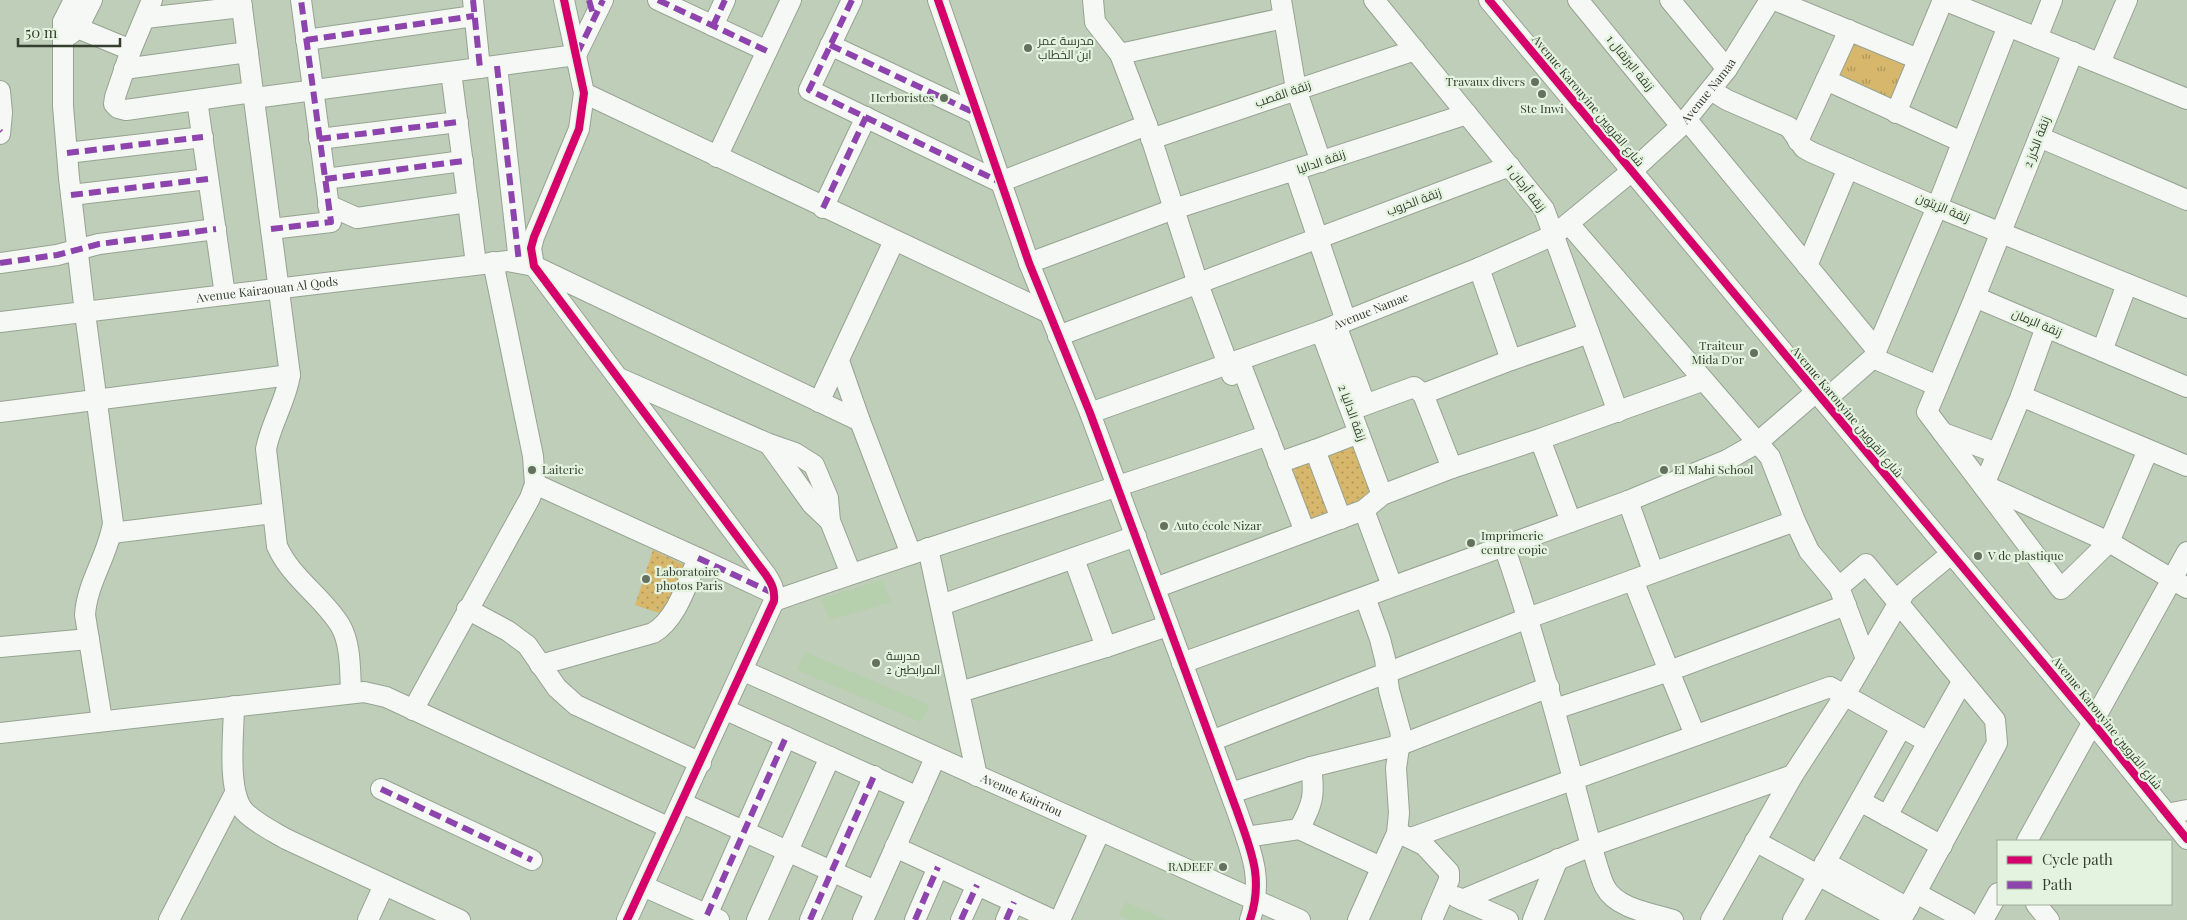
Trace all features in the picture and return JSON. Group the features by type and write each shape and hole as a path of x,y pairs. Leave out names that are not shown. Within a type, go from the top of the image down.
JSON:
{"street":[{"path":"271,229 331,222 301,0"},
{"path":"527,264 534,237 579,129 584,93 564,0"},
{"path":"576,55 592,9 603,0"},
{"path":"658,0 767,51"},
{"path":"712,26 724,0"},
{"path":"717,157 791,0"},
{"path":"852,0 809,90 1000,182"},
{"path":"1093,0 1095,22 1120,54 1149,132 1198,284 1234,362 1262,437 1278,462 1305,532"},
{"name":"زنقة أرجان 1","path":"1374,0 1561,230 1589,333 1618,412"},
{"name":"Avenue Karouyine شارع القرويين","path":"1489,0 2094,723 2187,839"},
{"name":"زنقة البرتقال 1","path":"1578,0 1807,266 1874,354"},
{"name":"Avenue Namaa","path":"1632,172 1684,123 1711,90 1727,69 1770,0"},
{"path":"1775,0 1918,59"},
{"path":"1896,113 1944,0 1970,5 2008,26 2187,99"},
{"path":"2036,38 2052,0"},
{"path":"2100,63 2127,0"},
{"path":"937,1 1029,263 1090,413 1246,838 1253,859 1256,901 1250,920"},
{"path":"1674,2 1727,69"},
{"path":"352,692 346,639 340,626 283,558 278,546 266,449 268,438 286,397 290,375 254,95 242,4 148,9 127,60 114,104 118,108 126,110 197,100 254,95 312,90 576,55"},
{"path":"306,40 474,8 489,67 527,264 618,378 772,584 775,598 744,671 627,920"},
{"path":"102,720 85,616 89,591 112,533 114,523 71,195 63,106 62,42 76,9 127,60 248,52"},
{"path":"1120,54 1283,9 1296,90 1321,162"},
{"path":"1182,663 1628,501 1734,457 1757,443 1820,397 1874,354 1937,207 2008,26"},
{"path":"1798,141 1848,30"},
{"path":"830,45 977,114"},
{"name":"زنقة القصب","path":"1000,182 1149,132 1296,90 1415,50"},
{"name":"زنقة الكرز 2","path":"1975,297 2073,52"},
{"path":"412,710 466,609 530,498 534,484 533,456 468,202 451,72"},
{"path":"1826,80 1962,142"},
{"name":"زنقة الزيتون","path":"1711,90 1727,100 1789,127 1798,141 1811,152 1937,207 2187,308"},
{"path":"0,91 0,132"},
{"path":"584,93 1049,314"},
{"path":"197,100 225,296"},
{"name":"زنقة الداليا","path":"1029,263 1174,209 1468,114"},
{"path":"823,208 866,116"},
{"path":"319,138 458,122"},
{"path":"67,153 202,137"},
{"path":"2039,137 2187,200"},
{"path":"325,179 462,161"},
{"name":"زنقة الخروب","path":"1058,336 1510,166"},
{"path":"1807,266 1848,168"},
{"name":"زنقة الداليا 2","path":"1295,171 1318,237 1334,325 1358,407 1359,433 1382,495"},
{"name":"Avenue Namae","path":"1090,413 1334,325 1479,268 1561,230 1632,172"},
{"path":"71,195 208,179"},
{"path":"328,205 357,218 468,202"},
{"path":"0,263 57,255 99,244 216,229"},
{"path":"1561,230 1770,457 1809,551 1839,587 1866,659"},
{"path":"819,402 894,241"},
{"name":"Avenue Kairaouan Al Qods","path":"0,322 485,263 527,264"},
{"path":"527,264 860,421"},
{"path":"1479,268 1512,360"},
{"path":"2102,351 2127,284"},
{"path":"1975,297 1927,412 2061,589 2109,542 2148,450"},
{"name":"زنقة الرمان","path":"1975,297 2187,387"},
{"path":"1984,485 2021,396 2046,327"},
{"path":"1423,394 1589,333"},
{"path":"1874,354 1938,386"},
{"path":"839,361 860,421 920,551 940,605 977,776"},
{"path":"0,412 290,375"},
{"path":"618,378 768,444 812,504 830,521 851,574"},
{"path":"1155,588 1342,519 1364,510 1382,495 1452,468 1618,412 1702,381"},
{"path":"1358,407 1414,387 1423,394 1452,468"},
{"path":"2021,396 2187,466"},
{"path":"1278,462 1359,433"},
{"path":"1943,433 1997,453"},
{"path":"534,484 698,558 775,598 1117,487 1262,437"},
{"path":"1540,439 1571,522"},
{"path":"1315,450 1342,519"},
{"path":"1984,485 2109,542 2179,583"},
{"path":"1628,501 1653,571"},
{"path":"1364,510 1392,586"},
{"path":"112,533 273,513"},
{"path":"1211,741 1528,618 1795,521"},
{"path":"940,605 1136,536"},
{"path":"1504,546 1549,687 1591,846 1605,886 1612,897 1624,904 1673,920"},
{"path":"2029,840 2094,723 2179,583 2187,552"},
{"path":"1712,920 1793,775 1845,695 1904,592 1951,554"},
{"path":"540,665 653,633 663,628 671,617 698,558"},
{"path":"1074,559 1106,647"},
{"path":"1839,587 1866,564 1995,720 1997,743 1912,901"},
{"path":"1633,580 1695,735"},
{"path":"1365,597 1385,658 1386,674 1401,734 1396,768 1398,813 1404,835 1424,845 1449,872 1453,896"},
{"path":"1555,709 1669,670 1846,605"},
{"path":"466,609 508,631 527,645 557,688 576,705 701,763"},
{"path":"960,692 1168,626"},
{"path":"0,647 89,639"},
{"name":"Avenue Kairriou","path":"744,671 1300,920"},
{"path":"1887,816 1962,682"},
{"path":"1230,793 1311,767 1400,745 1549,687"},
{"path":"1358,920 1381,867 1404,835 1573,779 1830,687 1928,742"},
{"path":"0,732 364,692 386,697 670,828"},
{"path":"234,706 233,770 235,793 243,810 260,824 309,850 460,920"},
{"path":"726,710 918,797"},
{"path":"1793,920 1901,728"},
{"path":"644,886 707,917 786,737"},
{"path":"757,920 830,757"},
{"path":"863,920 935,758"},
{"path":"1299,829 1313,802 1315,790 1311,767"},
{"path":"1432,920 1453,896 1793,775"},
{"path":"810,920 874,776"},
{"path":"381,789 532,860"},
{"path":"169,920 235,793"},
{"path":"1860,802 1942,846"},
{"path":"682,803 875,891"},
{"path":"2166,814 2187,810"},
{"path":"1246,838 1299,829 1381,867"},
{"path":"1060,920 1100,831"},
{"path":"1755,841 1822,868 1966,920"},
{"path":"895,847 977,885 1010,911 1053,920"},
{"path":"1532,920 1558,860"},
{"path":"915,920 938,867"},
{"path":"368,920 384,885"},
{"path":"961,920 977,885"},
{"path":"1983,920 1997,895"},
{"path":"1453,896 1508,920"},
{"path":"2037,905 2049,920"}],"shaded area":[{"path":"882,580 891,602 830,620 821,599"},
{"path":"805,652 929,705 921,722 797,670"},
{"path":"1126,902 1166,920 1129,920 1119,915"}],"green space":[{"path":"1849,31 1915,58 1893,110 1827,80"},
{"path":"1359,433 1382,495 1305,532 1278,463"},
{"path":"653,550 693,569 671,617 635,605"}],"marked path":[{"path":"271,229 331,222 301,0"},
{"path":"473,0 480,68"},
{"path":"589,0 594,18"},
{"path":"577,54 603,0"},
{"path":"658,0 767,51"},
{"path":"713,26 725,0"},
{"path":"852,0 809,90 1000,182"},
{"path":"306,40 474,16"},
{"path":"830,45 977,114"},
{"path":"497,66 519,262"},
{"path":"823,208 866,117"},
{"path":"319,139 458,122"},
{"path":"67,153 203,137"},
{"path":"325,179 463,161"},
{"path":"71,195 208,179"},
{"path":"0,263 57,255 99,244 216,229"},
{"path":"698,558 775,594"},
{"path":"707,915 786,737"},
{"path":"810,920 874,776"},
{"path":"381,789 532,860"},
{"path":"915,920 938,867"},
{"path":"961,920 977,885"},
{"path":"1006,920 1014,902"}],"cycle path":[{"path":"564,0 584,93 579,129 534,237 531,248 534,266 766,575 774,594 774,601 627,920"},
{"path":"938,0 1029,263 1090,413 1247,839 1256,878 1256,891 1250,920"},
{"path":"1489,0 2093,723 2187,839"}],"place":[{"name":"مدرسة عمر ابن الخطاب","path":"1028,48"},
{"name":"Travaux divers","path":"1535,82"},
{"name":"Ste Inwi","path":"1542,94"},
{"name":"Herboristes","path":"944,98"},
{"name":"Traiteur Mida D'or","path":"1754,353"},
{"name":"Laiterie","path":"532,470"},
{"name":"El Mahi School","path":"1664,470"},
{"name":"Auto école Nizar","path":"1164,526"},
{"name":"Imprimerie centre copie","path":"1471,543"},
{"name":"V de plastique","path":"1978,556"},
{"name":"Laboratoire photos Paris","path":"646,579"},
{"name":"مدرسة المرابطين 2","path":"876,663"},
{"name":"RADEEF","path":"1223,867"}]}
